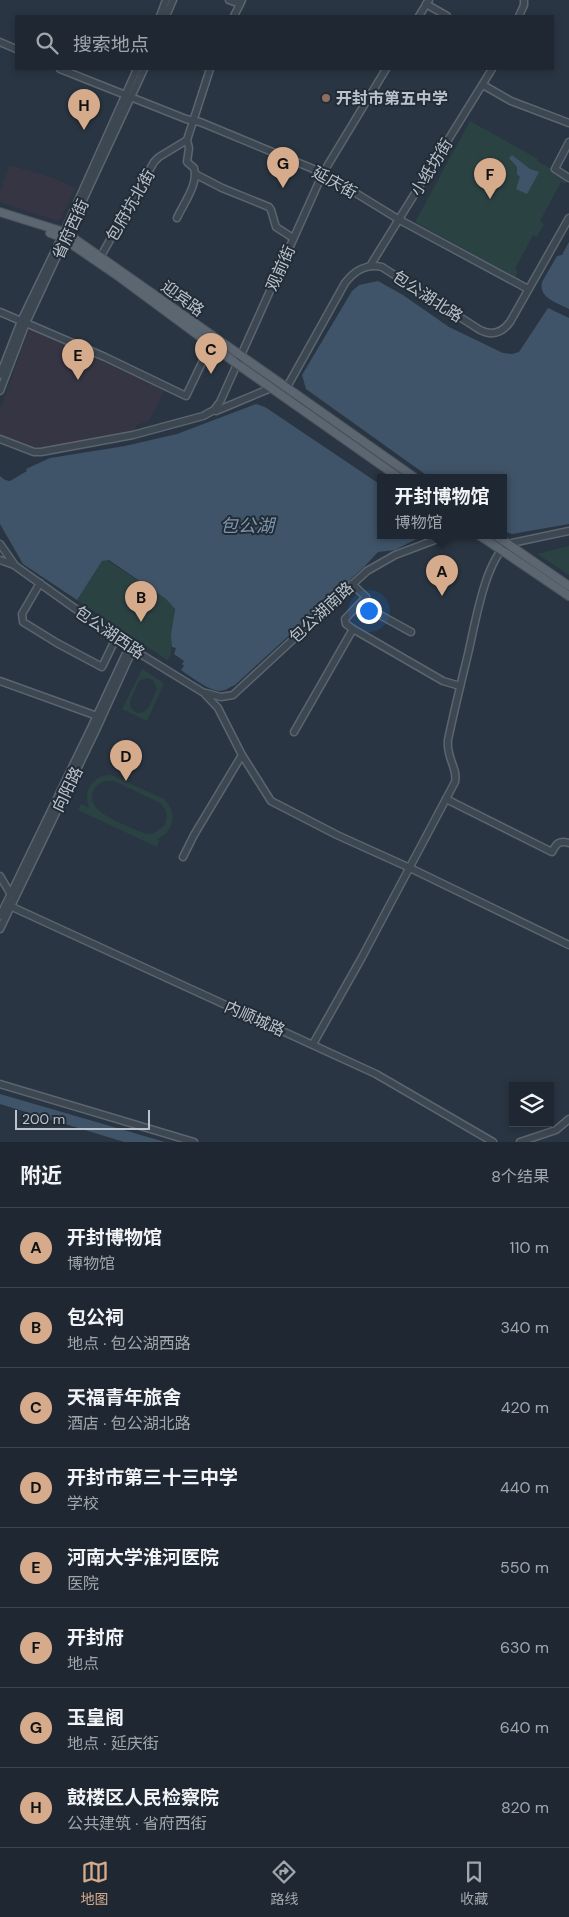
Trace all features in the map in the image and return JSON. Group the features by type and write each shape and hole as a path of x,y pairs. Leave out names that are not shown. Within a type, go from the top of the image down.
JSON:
{"main road":[{"name":"迎宾路","path":"0,212 65,236 101,256 239,360 271,388 394,474"},
{"name":"迎宾路","path":"0,217 65,236 211,344 287,387 410,474"},
{"path":"487,539 569,586"},
{"path":"498,539 504,547 569,596"}],"street":[{"path":"160,15 166,0"},
{"path":"166,15 173,0"},
{"path":"229,0 241,2 234,15"},
{"path":"519,15 524,0"},
{"path":"419,15 427,2 446,15"},
{"path":"0,42 15,49"},
{"name":"延庆街","path":"62,70 129,97 194,120 322,173 398,219 528,289"},
{"name":"省府西街","path":"129,97 137,70"},
{"name":"省府西街","path":"0,375 23,322 143,70"},
{"path":"176,218 193,185 195,174 194,168 187,162 189,148 187,140 210,70"},
{"name":"观前街","path":"239,360 322,173 385,70"},
{"name":"小纸坊街","path":"370,266 491,70"},
{"path":"483,86 512,101 569,123"},
{"name":"包府坑北街","path":"101,256 154,162 187,140"},
{"path":"569,142 555,169 569,178"},
{"path":"195,174 222,188 269,207 277,228 293,238"},
{"name":"包公湖北路","path":"370,266 382,267 480,330 490,333 498,332 506,327 569,218"},
{"path":"287,387 345,283 357,271 370,266"},
{"path":"0,312 105,357 186,396 211,344"},
{"name":"省府西街","path":"0,391 23,322"},
{"path":"210,414 219,405 239,360"},
{"path":"0,438 34,452 41,452 133,435 210,414 271,388"},
{"path":"313,1044 410,868 456,777 449,760 447,747 481,598 493,563 504,547 569,531"},
{"name":"包公湖南路","path":"218,708 352,584 383,561 438,539"},
{"path":"0,544 14,565"},
{"name":"包公湖西路","path":"0,560 14,565 116,638 204,693 218,708 242,755 271,801 337,835 569,945"},
{"path":"40,583 22,614 24,622 57,643 102,667 116,638"},
{"path":"352,584 366,597 345,622 353,630 443,681 460,686"},
{"path":"360,604 411,632"},
{"path":"294,732 353,630"},
{"name":"向阳路","path":"0,929 10,893 131,648"},
{"name":"向阳路","path":"0,916 96,730 131,648"},
{"path":"0,681 97,716"},
{"path":"204,693 217,697 232,695"},
{"path":"183,857 242,755"},
{"path":"446,799 552,852 558,842 569,843"},
{"path":"0,876 10,893"},
{"name":"内顺城路","path":"6,903 388,1080 493,1142"},
{"path":"0,1084 194,1142"},
{"path":"520,1142 556,1130 569,1119"}],"shaded area":[{"path":"9,165 54,178 76,188 61,218 57,221 0,202 0,193"},
{"path":"33,328 165,389 149,421 136,425 136,430 39,448 0,435 0,410 28,332"}],"green space":[{"path":"470,121 568,178 565,184 561,182 540,221 544,224 537,237 533,235 515,269 518,271 515,277 415,222"},
{"path":"569,546 569,575 537,554"},
{"path":"107,560 166,599 174,608 171,655 167,660 77,600 102,561"},
{"path":"142,669 164,683 147,721 122,709","holes":["146,678 153,680 157,689 152,701 145,711 137,713 131,708 130,701 139,681"]},
{"path":"111,775 164,799 168,804 171,810 172,821 167,832 157,839 159,840 157,847 78,810 81,804 89,808 87,802 88,790 94,781","holes":["105,781 114,781 160,803 166,814 164,826 154,833 146,834 103,814 93,802 92,795 98,785"]}],"water":[{"path":"512,155 530,169 539,172 527,194 516,189 520,177 517,174 517,167 509,158"},
{"path":"569,242 569,309 546,296 543,292 542,282 557,256 562,255"},
{"path":"378,281 403,295 449,327 503,353 512,354 519,352 548,308 569,318 569,524 512,534 507,532 507,474 425,474 306,389 302,375 352,291 359,285"},
{"name":"包公湖","path":"256,404 265,407 377,482 377,539 416,539 395,550 378,552 235,685 220,691 205,686 181,670 184,666 182,664 184,661 174,654 176,648 172,647 171,635 175,609 166,599 109,560 102,561 77,600 23,564 0,524 0,476 10,481 27,471 26,469 50,458 125,446 177,434"},
{"path":"0,1094 165,1142 124,1142 0,1104"}],"place":[{"name":"开封市第五中学","path":"326,98"},
{"name":"鼓楼区人民检察院","path":"84,130"},
{"name":"玉皇阁","path":"283,188"},
{"name":"开封府","path":"490,199"},
{"name":"天福青年旅舍","path":"211,374"},
{"name":"河南大学淮河医院","path":"78,380"},
{"name":"开封博物馆","path":"442,596"},
{"name":"包公祠","path":"141,622"},
{"name":"开封市第三十三中学","path":"126,781"}]}
